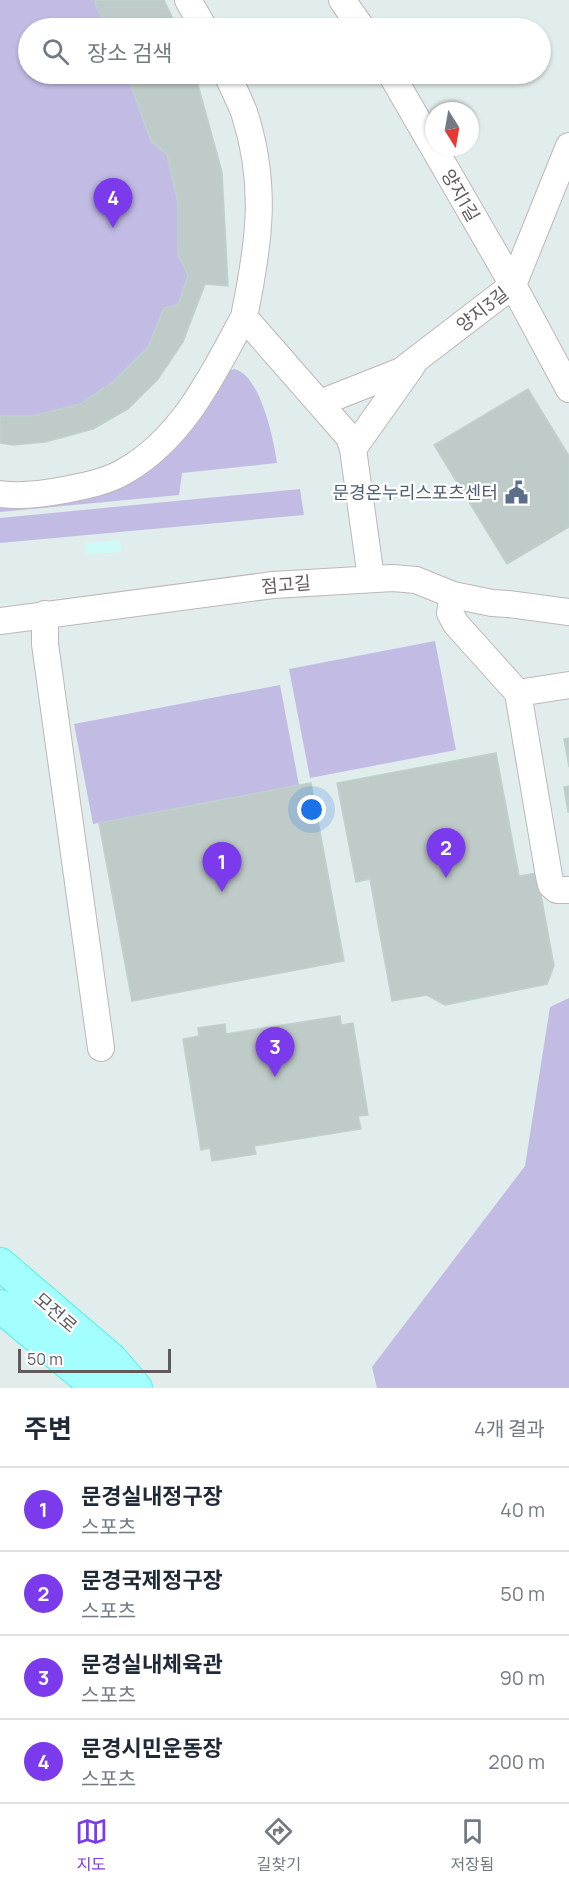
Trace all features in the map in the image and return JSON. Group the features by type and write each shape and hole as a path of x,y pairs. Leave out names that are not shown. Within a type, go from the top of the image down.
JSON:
{"main road":[{"name":"모전로","path":"0,1264 111,1359 136,1388"},
{"name":"모전로","path":"0,1306 98,1388"}],"street":[{"path":"188,0 198,18"},
{"path":"342,0 355,18"},
{"path":"0,494 14,496 88,486 124,472 154,450 184,419 211,379 244,317 259,232 260,203 249,131 243,109 232,84"},
{"name":"양지1길","path":"397,84 513,285 569,389"},
{"name":"양지3길","path":"320,403 401,371 513,285 569,146"},
{"path":"244,317 349,437 353,449 370,578"},
{"path":"353,449 416,360"},
{"name":"점고길","path":"0,621 273,585 370,578 416,580 453,595 492,603 569,612"},
{"path":"453,595 450,613 456,624 518,693 551,885 557,890 569,890"},
{"path":"45,614 45,644 101,1048"},
{"path":"518,693 569,685"}],"shaded area":[{"path":"0,0 164,0 173,18 18,18 18,84 198,84 222,172 228,286 205,284 183,342 158,379 93,429 45,442 13,445 0,443"},
{"path":"234,369 243,374 258,395 269,424 277,463 182,473 179,495 0,512 0,502 100,491 127,485 166,455 226,372"},
{"path":"300,489 304,515 0,543 0,518"},
{"path":"435,641 456,750 310,778 289,669"},
{"path":"280,685 299,785 93,824 74,724"},
{"path":"569,998 569,1388 377,1388 372,1367 525,1166 550,1007"}],"sand":[{"path":"120,540 121,552 87,554 86,543"}],"building":[{"path":"95,0 164,0 173,18 102,18"},
{"path":"131,84 198,84 222,172 228,286 205,284 183,342 158,379 128,409 93,429 45,442 13,445 0,443 0,416 32,416 80,404 114,381 148,347 164,308 178,305 188,275 178,254 178,202 167,155 151,141"},
{"name":"문경온누리스포츠센터","path":"528,389 569,456 569,527 507,564 434,445"},
{"path":"569,738 569,767 564,739"},
{"path":"496,753 519,876 537,873 554,966 547,984 445,1005 427,995 392,1001 370,879 356,882 337,783"},
{"path":"311,783 344,961 132,1001 99,823"},
{"path":"569,786 569,812 568,812 564,787"},
{"path":"340,1016 341,1025 353,1023 368,1115 358,1116 361,1129 254,1146 256,1154 212,1161 210,1148 201,1150 183,1039 199,1036 198,1028 225,1024 226,1034"}],"place":[{"name":"문경시민운동장","path":"113,228"},
{"name":"문경온누리스포츠센터","path":"516,492"},
{"name":"문경국제정구장","path":"446,878"},
{"name":"문경실내정구장","path":"222,892"},
{"name":"문경실내체육관","path":"275,1077"}]}
